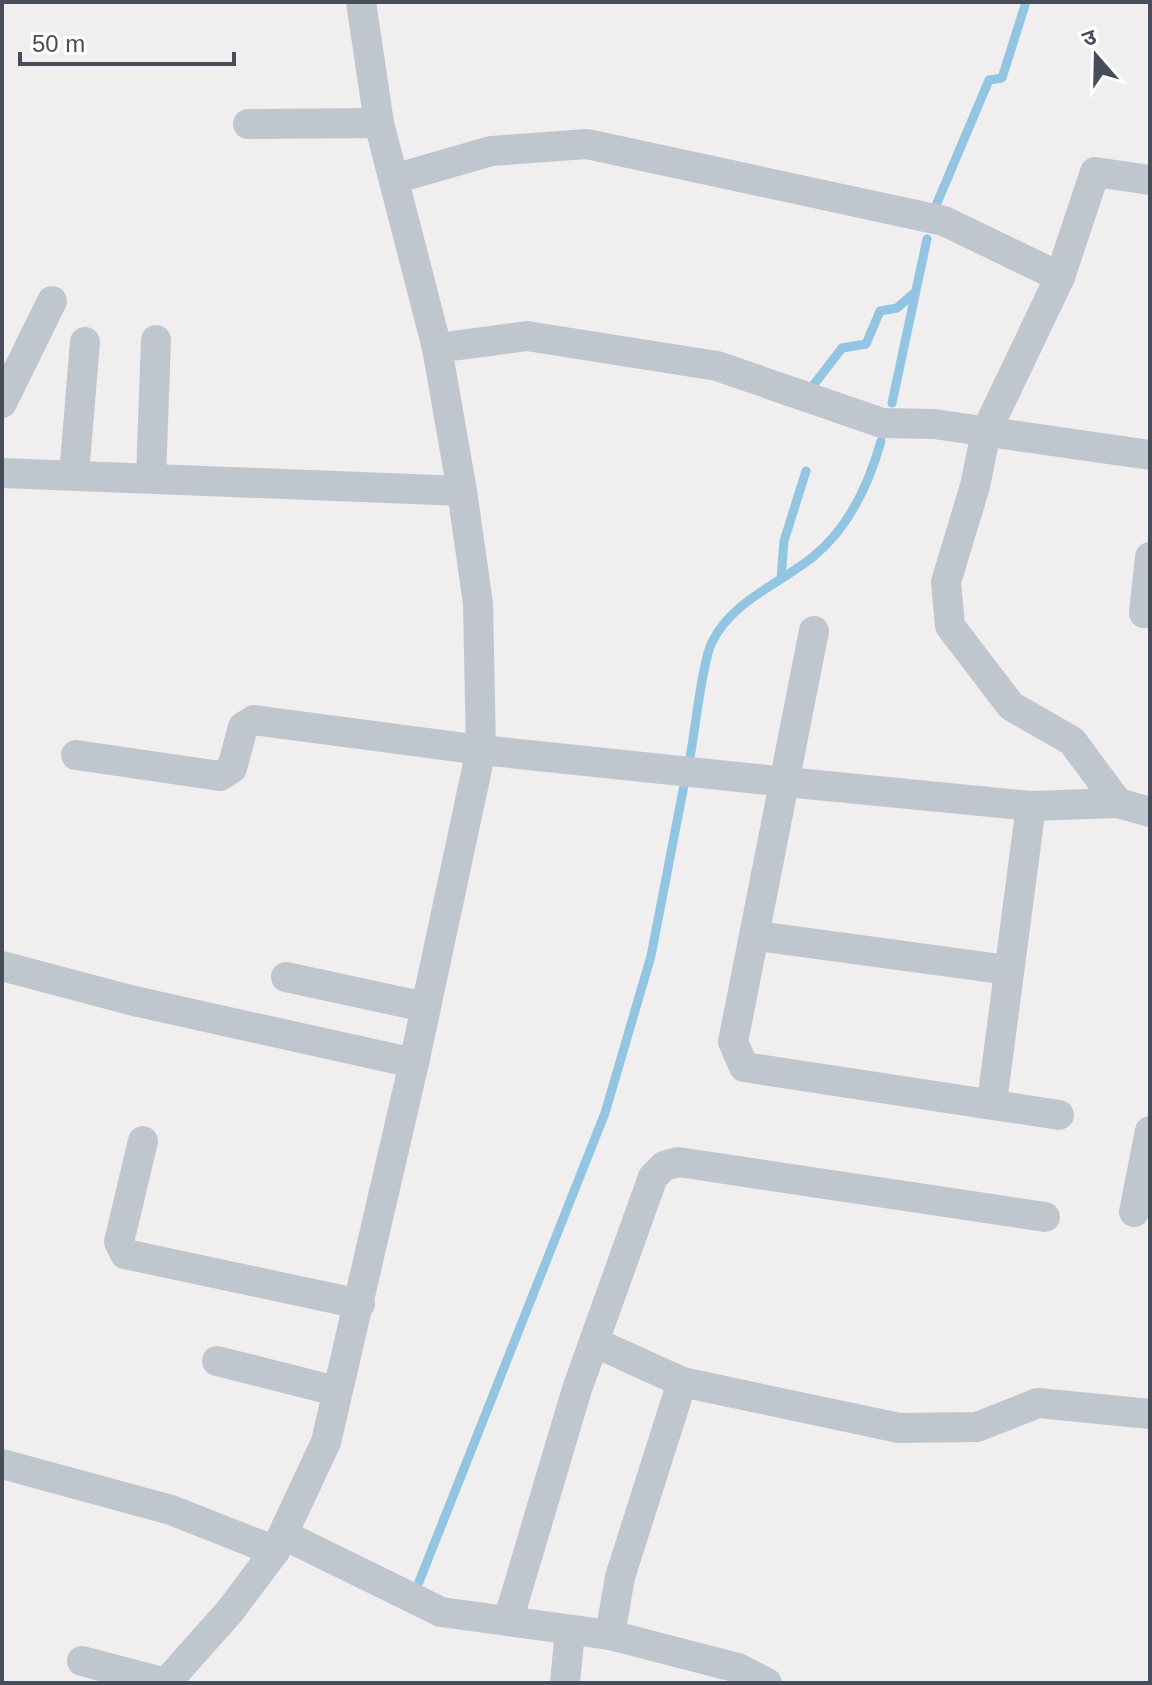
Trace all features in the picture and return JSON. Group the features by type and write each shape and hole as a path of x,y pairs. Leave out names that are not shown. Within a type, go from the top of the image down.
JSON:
{"street":[{"path":"82,1661 166,1683 230,1611 280,1543 326,1442 414,1063 481,750 478,604 462,491 437,348 379,123 361,2"},
{"path":"248,124 379,123"},
{"path":"394,179 491,151 587,144 944,221 1060,277"},
{"path":"1118,803 1072,741 1011,706 950,626 946,582 975,486 986,432 1060,277 1095,172 1150,180"},
{"path":"2,403 52,301"},
{"path":"437,348 527,336 717,366 882,423 934,424 1150,455"},
{"path":"151,478 156,340"},
{"path":"74,475 85,342"},
{"path":"2,473 462,491"},
{"path":"1144,613 1150,557"},
{"path":"814,631 757,936 733,1042 744,1067 992,1102 1059,1115"},
{"path":"76,755 220,776 232,768 243,727 254,720 481,750 786,782 1031,806 1118,803 1150,812"},
{"path":"992,1102 1031,806"},
{"path":"757,936 1008,970"},
{"path":"2,966 134,1001 414,1063"},
{"path":"286,977 425,1007"},
{"path":"1134,1212 1150,1131"},
{"path":"143,1141 119,1242 120,1250 125,1254 360,1304"},
{"path":"508,1621 594,1342 653,1177 664,1166 678,1162 1045,1217"},
{"path":"594,1342 682,1382 899,1428 977,1427 1038,1403 1150,1414"},
{"path":"217,1361 336,1391"},
{"path":"610,1635 620,1577 682,1382"},
{"path":"2,1464 280,1543 441,1612 610,1635 738,1668 767,1683"},
{"path":"565,1683 570,1630"}],"waterway":[{"path":"937,203 989,80 1002,78 1026,2"},
{"path":"892,403 927,239"},
{"path":"812,387 842,348 866,344 880,311 897,308 913,294"},
{"path":"690,757 708,652 721,627 758,594 814,556 838,532 864,489 881,441"},
{"path":"781,578 784,541 806,471"},
{"path":"419,1582 605,1113 651,956 684,785"}]}
